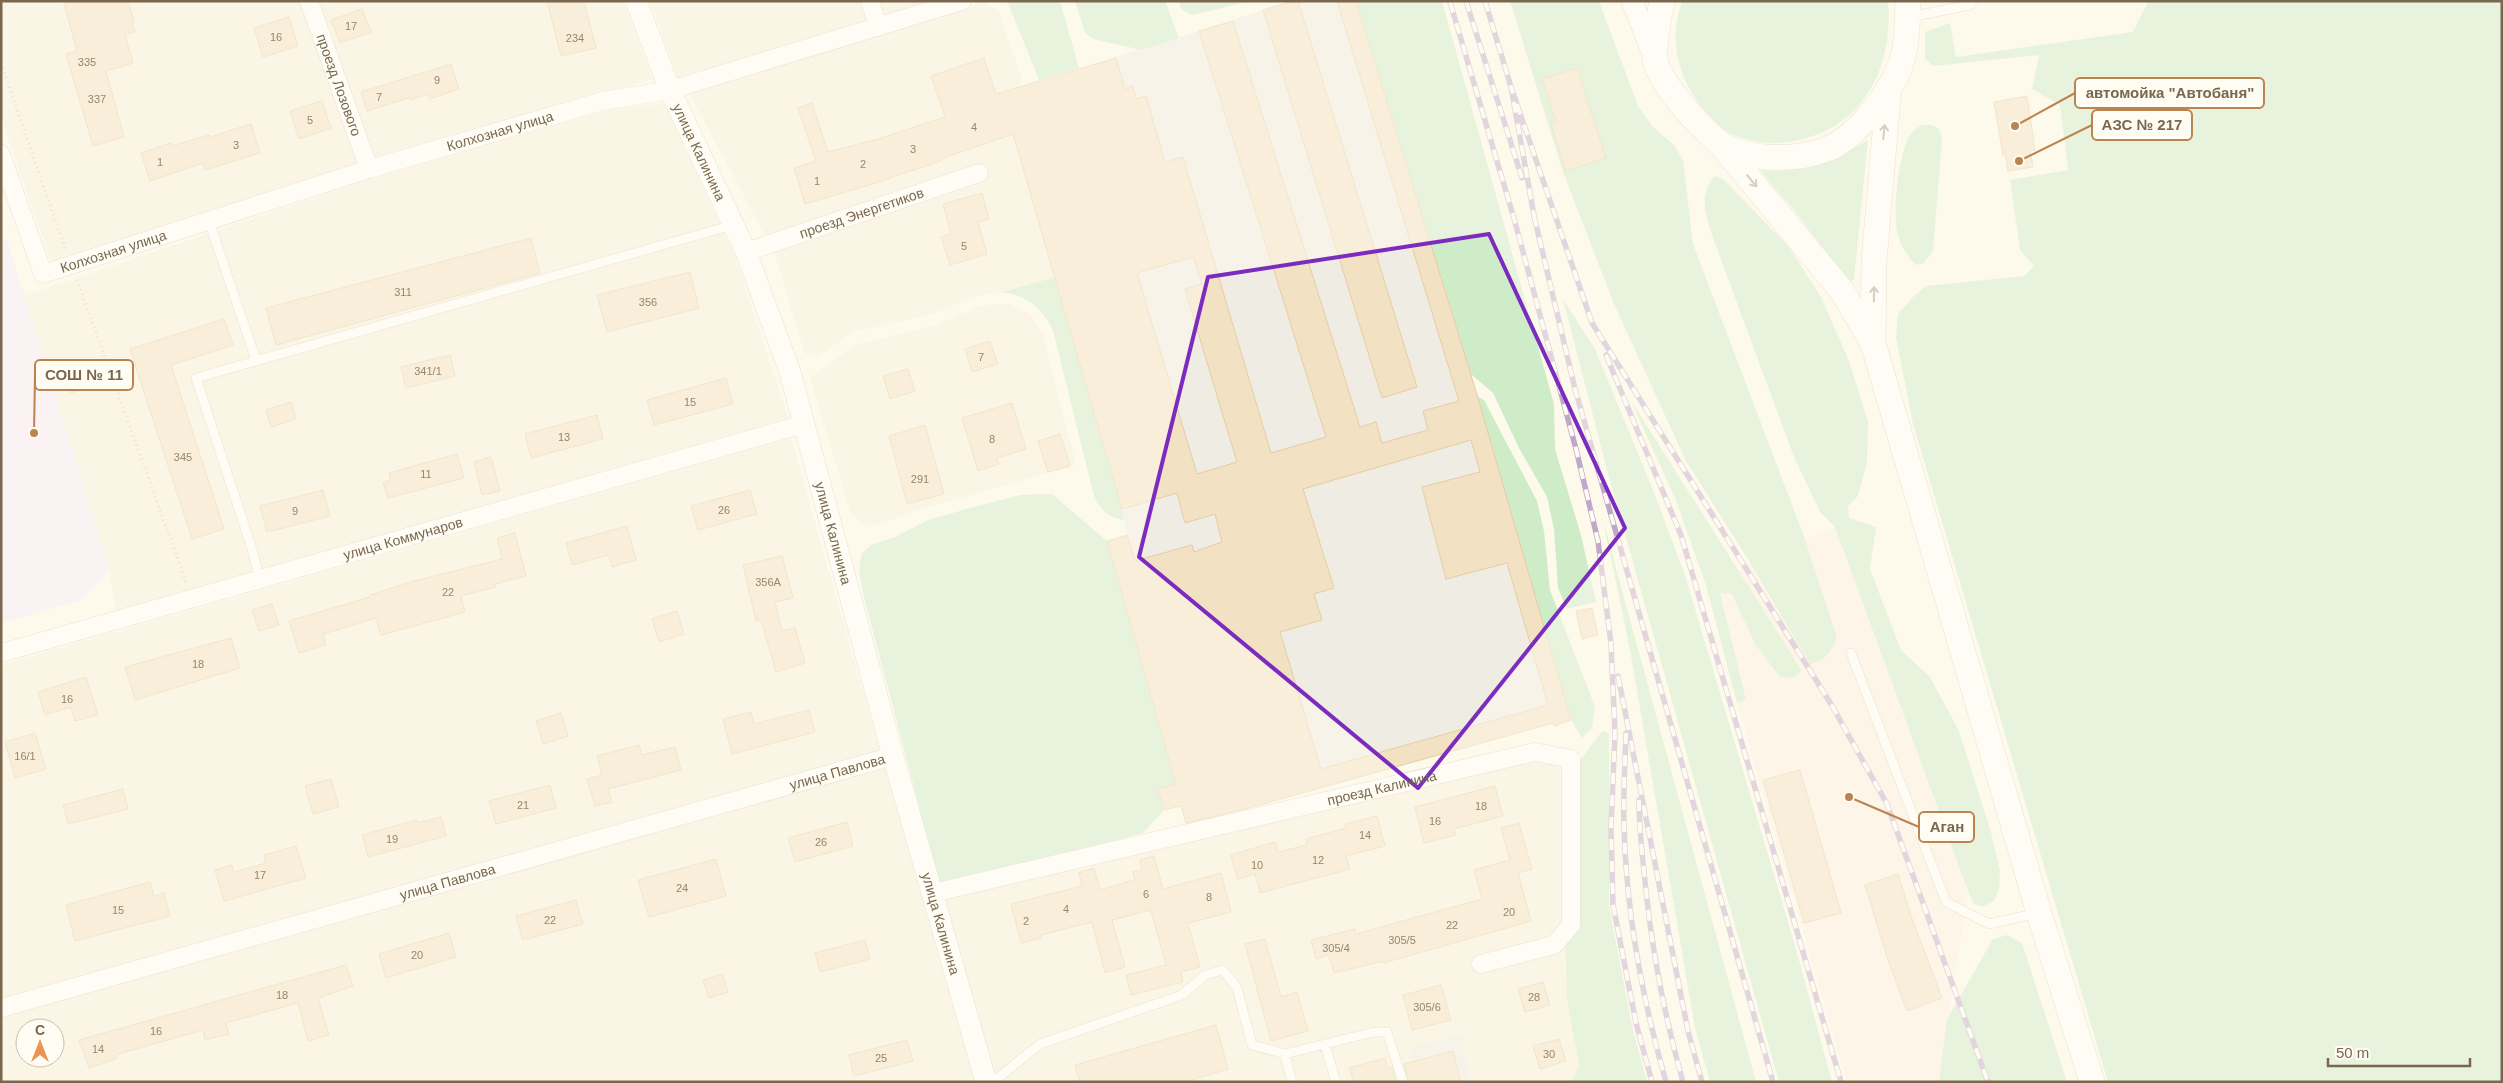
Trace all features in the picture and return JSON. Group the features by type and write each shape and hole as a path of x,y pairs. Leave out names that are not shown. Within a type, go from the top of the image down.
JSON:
{"main road":[{"path":"1662,1 1655,59 1680,103 1720,144 1842,291 1873,343 2040,913 2092,1082"},
{"path":"1720,144 1752,156 1785,157 1828,149 1852,134 1889,87 1899,68 1906,39 1907,9"},
{"path":"1873,343 1874,261 1889,87"}],"street":[{"name":"проезд Лозового","path":"309,1 369,169"},
{"name":"улица Калинина","path":"636,1 670,90 746,252 790,372 893,756 986,1082"},
{"path":"870,1 878,27"},
{"name":"Колхозная улица","path":"1,154 43,274 369,169 603,101 670,90 962,1"},
{"path":"1632,1 1655,59"},
{"name":"проезд Энергетиков","path":"746,252 979,173"},
{"name":"улица Коммунаров","path":"1,653 804,424"},
{"name":"проезд Калинина","path":"932,893 1534,752 1571,759 1571,925 1554,945 1480,964"},
{"name":"улица Павлова","path":"1,1008 893,756"}],"lane":[{"path":"1907,9 1970,5 1973,1"},
{"path":"209,221 256,360"},
{"path":"260,580 252,549 196,378 733,225"},
{"path":"1851,653 1946,902 1989,924 2040,913"},
{"path":"993,1082 1040,1044 1182,995 1205,975 1223,970 1237,988 1252,1045 1284,1054 1374,1032 1387,1032 1403,1082"},
{"path":"1325,1045 1336,1082"},
{"path":"1284,1054 1292,1082"}],"path":[{"path":"1,63 71,265 192,599"}],"highlighted area":[{"path":"1489,234 1625,528 1418,788 1139,557 1208,277"}],"shaded area":[{"path":"1,1 300,1 358,163 52,265 1,117"},
{"path":"312,1 623,1 652,79 373,160"},
{"path":"650,1 944,1 678,77"},
{"path":"1293,1 1356,1 1471,374 1571,720 1531,729 1187,825 1181,806 1164,810 1158,789 1176,783 1107,541 1127,535 1122,509 1001,93"},
{"path":"984,2 998,10 1022,79 1018,88 1055,277 1002,292 980,295 932,314 853,332 819,356 805,354 775,254 689,93"},
{"path":"664,104 735,257 788,418 116,612 109,570 24,296 373,178 613,109"},
{"path":"7,239 109,570 81,600 1,623 1,241"},
{"path":"1009,304 1030,314 1043,335 1076,465 911,512 877,525 863,525 851,514 810,378 855,345 936,325 982,305"},
{"path":"791,438 880,752 1,998 1,665"},
{"path":"1835,527 1968,891 1939,1082 1847,1082 1737,703 1706,585"},
{"path":"1536,758 1556,764 1567,786 1565,919 1567,1000 1579,1064 1572,1082 1472,1082 1461,1035 1417,1082 995,1082 941,900"},
{"path":"886,767 978,1082 1,1082 1,1015"},
{"path":"1461,1035 1472,1082 1417,1082 1409,1048"}],"green space":[{"path":"1007,1 1060,1 1079,68 1039,80"},
{"path":"1075,1 1165,1 1179,38 1141,50 1093,39 1085,33"},
{"path":"1179,1 1252,1 1192,15 1181,9"},
{"path":"1356,1 1442,1 1554,404 1555,449 1581,535 1596,602 1567,609 1558,588 1554,529 1547,497 1519,448 1493,393 1471,374"},
{"path":"1510,1 1599,1 1638,106 1653,127 1674,145 1683,160 1693,244 1805,539 1837,638 1830,652 1820,661 1810,664 1751,564 1686,461 1614,304 1563,172"},
{"path":"1682,1 1888,1 1887,43 1884,56 1868,93 1847,117 1833,127 1801,140 1767,143 1750,140 1734,135 1719,126 1694,97 1686,82 1679,62 1676,42 1677,22"},
{"path":"2148,1 2502,1 2502,1082 2108,1082 1913,424 1896,337 1898,314 1926,286 2024,276 2034,266 2020,250 2010,180 2068,170 2060,105 2032,89 2039,55 1933,66 1925,59 1925,32 1950,23 1956,57 2133,32"},
{"path":"1921,125 1932,125 1940,130 1942,139 1933,251 1924,263 1916,265 1905,252 1898,236 1896,200 1899,170 1906,144 1911,134"},
{"path":"1868,140 1854,280 1847,281 1798,215 1760,170 1791,170 1817,165 1829,161"},
{"path":"1714,176 1723,179 1789,247 1821,297 1849,361 1868,422 1867,462 1858,496 1848,506 1849,518 1876,527 1870,569 1901,650 1930,677 1959,731 1991,832 2000,871 1999,890 1994,901 1983,907 1974,904 1968,891 1835,527 1820,512 1794,457 1713,238 1706,214 1705,199 1709,184"},
{"path":"1055,277 1124,520 1109,515 1099,505 1094,496 1053,331 1049,323 1033,304 1019,296 1002,292"},
{"path":"1563,299 1595,349 1653,490 1685,575 1796,949 1832,1082 1779,1082 1607,470"},
{"path":"1477,396 1484,400 1537,501 1544,531 1550,590 1595,707 1592,728 1582,738 1571,720"},
{"path":"1630,399 1802,671 1792,678 1780,677 1755,644 1732,594 1720,593 1746,700 1737,703 1706,585 1675,498"},
{"path":"1052,494 1107,541 1176,784 1158,789 1164,810 1143,833 940,886 864,597 859,571 861,554 871,545 895,537 928,520 1020,495"},
{"path":"1604,524 1756,1082 1710,1082 1695,1028 1630,650"},
{"path":"1602,731 1609,733 1609,906 1632,1026 1647,1082 1572,1082 1579,1064 1567,1000 1565,919 1576,766"},
{"path":"2007,935 2022,943 2067,1082 1939,1082 1947,1019 1993,939"}],"building":[{"path":"74,1 128,1 134,22 132,23 135,32 125,35 133,63 106,71 124,137 93,146 66,54 77,51 64,4"},
{"path":"547,1 584,1 596,48 561,56"},
{"path":"1298,1 1417,387 1382,398 1263,10"},
{"path":"1337,1 1356,1 1475,388 1571,720 1554,726 1553,723 1245,809 1186,823 1181,806 1164,810 1158,789 1176,784 1107,541 1127,535 1135,561 1192,545 1194,552 1222,542 1215,514 1185,523 1177,493 1122,509 1013,134 889,179 805,204 794,168 816,161 798,108 812,103 828,152 878,139 945,117 931,76 984,58 996,94 1116,58 1125,89 1133,86 1136,99 1146,96 1165,162 1183,157 1271,453 1326,437 1199,31 1233,21 1360,427 1376,422 1382,443 1428,430 1423,411 1459,401","holes":["1193,257 1202,284 1185,289 1237,462 1197,474 1137,273","1471,440 1480,472 1422,487 1446,579 1507,563 1548,705 1321,769 1280,632 1322,620 1314,594 1334,588 1303,489"]},
{"path":"362,9 371,32 340,43 331,20"},
{"path":"289,17 298,46 263,57 254,28"},
{"path":"451,64 459,89 430,99 428,94 367,111 361,92"},
{"path":"1577,68 1606,158 1566,171 1551,124 1556,122 1542,79"},
{"path":"2027,96 2035,150 2030,150 2033,167 2008,171 2005,154 2003,155 1994,102"},
{"path":"322,101 331,128 299,139 290,111"},
{"path":"251,124 260,153 205,170 203,163 150,181 141,153 171,143 172,146 209,135 210,137"},
{"path":"982,193 989,219 978,222 987,254 950,265 941,237 951,234 943,204"},
{"path":"531,238 540,273 276,345 266,308"},
{"path":"690,272 699,308 607,332 597,295"},
{"path":"224,319 233,345 171,365 224,529 192,539 130,349"},
{"path":"990,341 998,364 972,372 965,349"},
{"path":"450,355 455,376 406,388 401,367"},
{"path":"83,364 91,386 71,393 63,371"},
{"path":"908,369 915,391 890,399 883,376"},
{"path":"726,378 733,404 654,425 647,400"},
{"path":"291,402 296,419 271,427 266,410"},
{"path":"1012,403 1026,449 997,458 999,464 978,471 962,418"},
{"path":"597,415 603,439 531,458 525,434"},
{"path":"925,425 944,494 907,504 889,436"},
{"path":"1060,434 1070,466 1048,472 1038,441"},
{"path":"457,454 464,478 388,498 383,482 391,480 389,473"},
{"path":"491,457 500,491 482,495 474,462"},
{"path":"323,490 330,516 267,532 260,506"},
{"path":"750,490 757,514 698,530 691,506"},
{"path":"627,526 636,560 612,567 609,555 572,565 566,543"},
{"path":"515,533 526,576 495,584 496,587 461,596 465,612 381,635 376,618 323,634 326,645 299,653 289,621 370,597 370,595 414,581 502,559 497,538"},
{"path":"782,556 793,598 775,602 782,631 795,628 805,663 776,672 761,620 756,621 743,565"},
{"path":"272,604 279,625 259,631 252,610"},
{"path":"1592,608 1598,635 1582,639 1576,611"},
{"path":"677,611 684,634 659,642 652,619"},
{"path":"231,638 240,668 135,700 125,667"},
{"path":"86,677 98,715 75,721 71,707 45,715 38,692"},
{"path":"809,710 815,732 732,754 723,719 751,712 754,724"},
{"path":"561,713 568,736 543,744 536,721"},
{"path":"35,733 46,769 15,778 5,742"},
{"path":"639,745 642,755 675,747 681,770 608,789 612,802 595,806 587,779 602,775 597,756"},
{"path":"1800,770 1841,913 1804,923 1763,780"},
{"path":"331,779 339,807 313,814 305,786"},
{"path":"550,785 556,808 496,824 489,801"},
{"path":"1495,786 1503,816 1454,829 1456,835 1424,843 1415,807"},
{"path":"123,789 128,809 68,824 63,805"},
{"path":"1377,816 1385,846 1346,856 1350,869 1260,893 1255,874 1237,879 1231,855 1275,842 1278,852 1307,845 1306,839 1346,828 1345,824"},
{"path":"441,817 446,836 368,857 362,835 417,820 418,823"},
{"path":"847,822 853,846 795,862 788,838"},
{"path":"1519,823 1532,869 1518,873 1531,921 1383,963 1383,961 1334,973 1329,955 1316,959 1311,940 1355,929 1356,934 1482,899 1474,870 1510,860 1501,828"},
{"path":"296,846 306,878 224,901 215,870 232,865 234,872 266,863 264,855"},
{"path":"1154,856 1163,889 1221,873 1231,912 1188,923 1200,967 1181,972 1183,982 1131,995 1126,975 1166,965 1151,910 1112,920 1125,967 1105,973 1092,922 1041,935 1042,938 1021,943 1011,904 1082,886 1079,873 1094,868 1100,890 1135,880 1133,872 1142,870 1140,860"},
{"path":"716,859 726,896 649,917 638,880"},
{"path":"1898,874 1911,916 1942,998 1907,1011 1888,960 1865,885"},
{"path":"150,882 154,896 164,893 170,916 75,941 66,905"},
{"path":"576,900 583,924 523,940 516,916"},
{"path":"449,933 456,957 386,978 379,954"},
{"path":"1265,939 1281,997 1297,992 1308,1031 1271,1041 1245,944"},
{"path":"865,940 870,959 820,972 815,953"},
{"path":"346,965 353,986 318,998 329,1035 308,1041 298,1003 226,1023 229,1034 205,1040 203,1030 115,1055 116,1059 89,1068 79,1040"},
{"path":"722,974 728,992 709,998 703,980"},
{"path":"1543,982 1550,1005 1525,1012 1518,989"},
{"path":"1441,985 1451,1020 1412,1030 1403,995"},
{"path":"1216,1025 1228,1069 1185,1082 1080,1082 1075,1065"},
{"path":"1559,1039 1566,1061 1540,1069 1533,1046"},
{"path":"907,1040 913,1061 854,1076 849,1055"},
{"path":"1453,1051 1461,1082 1409,1082 1404,1064"},
{"path":"1385,1058 1388,1068 1392,1067 1396,1082 1354,1082 1349,1068"}],"railway":[{"path":"1466,1 1522,178"},
{"path":"1485,1 1511,87"},
{"path":"1450,2 1515,222 1576,449 1598,541 1611,644 1615,733 1611,828 1613,905 1636,1023 1652,1082"},
{"path":"1535,221 1511,87 1592,323 1831,704 1887,804 1988,1082"},
{"path":"1534,216 1575,389 1773,1082"},
{"path":"1606,355 1681,535 1841,1082"},
{"path":"1618,676 1688,1031 1702,1082"},
{"path":"1626,733 1624,813 1628,890 1643,987 1666,1082"},
{"path":"1639,800 1641,846 1652,940 1665,1011 1683,1082"}],"place":[{"name":"автомойка \"Автобаня\"","path":"2015,126"},
{"name":"АЗС № 217","path":"2019,161"},
{"name":"СОШ № 11","path":"34,433"},
{"name":"Аган","path":"1849,797"}]}
